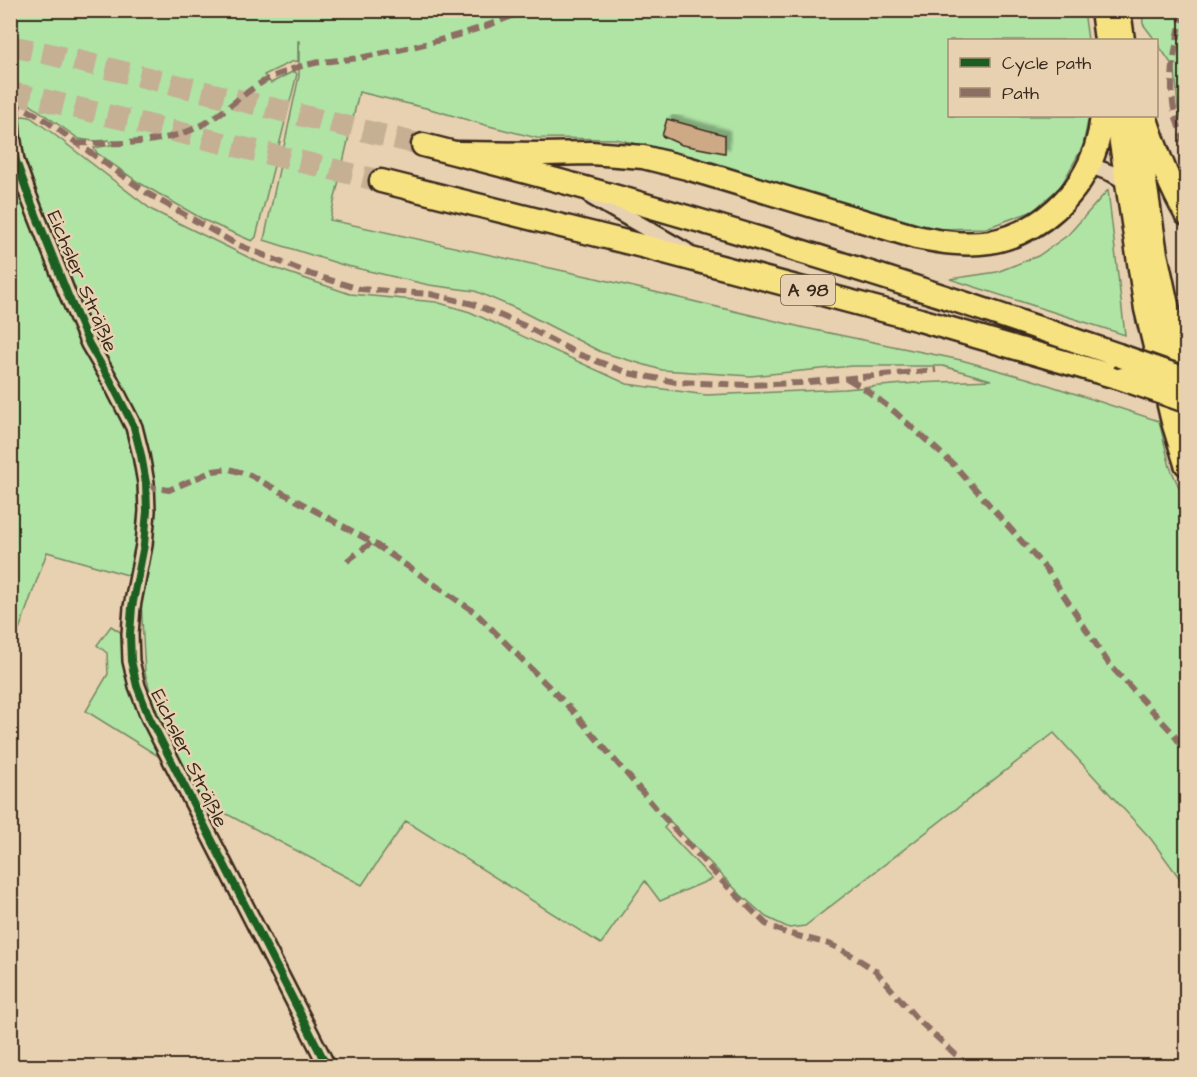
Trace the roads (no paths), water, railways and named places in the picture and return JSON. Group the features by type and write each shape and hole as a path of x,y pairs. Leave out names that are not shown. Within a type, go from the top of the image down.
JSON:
{"highway":[{"path":"1102,10 1119,39"},
{"path":"1119,10 1119,39"},
{"path":"456,153 591,153 643,157 687,168 916,237 964,244 990,242 1011,236 1032,227 1052,213 1081,181 1096,147 1102,117"},
{"path":"1117,117 1146,309 1173,422 1186,464"},
{"path":"1135,117 1156,254 1186,393"},
{"path":"1145,117 1167,177 1186,214"},
{"name":"A 98","path":"423,145 683,216 859,269 1186,379"},
{"name":"A 98","path":"381,181 646,247 920,320 1123,379 1186,400"}],"street":[{"name":"Eichsler Sträßle","path":"10,105 16,161 29,197 89,344 134,427 141,455 146,483 147,511 130,634 131,661 137,686 149,717 327,1066"},
{"path":"1089,165 1127,182"},
{"path":"556,180 607,205 687,251 727,269"}],"tunnel":[{"path":"10,46 423,145"},
{"path":"10,93 381,181"}]}
